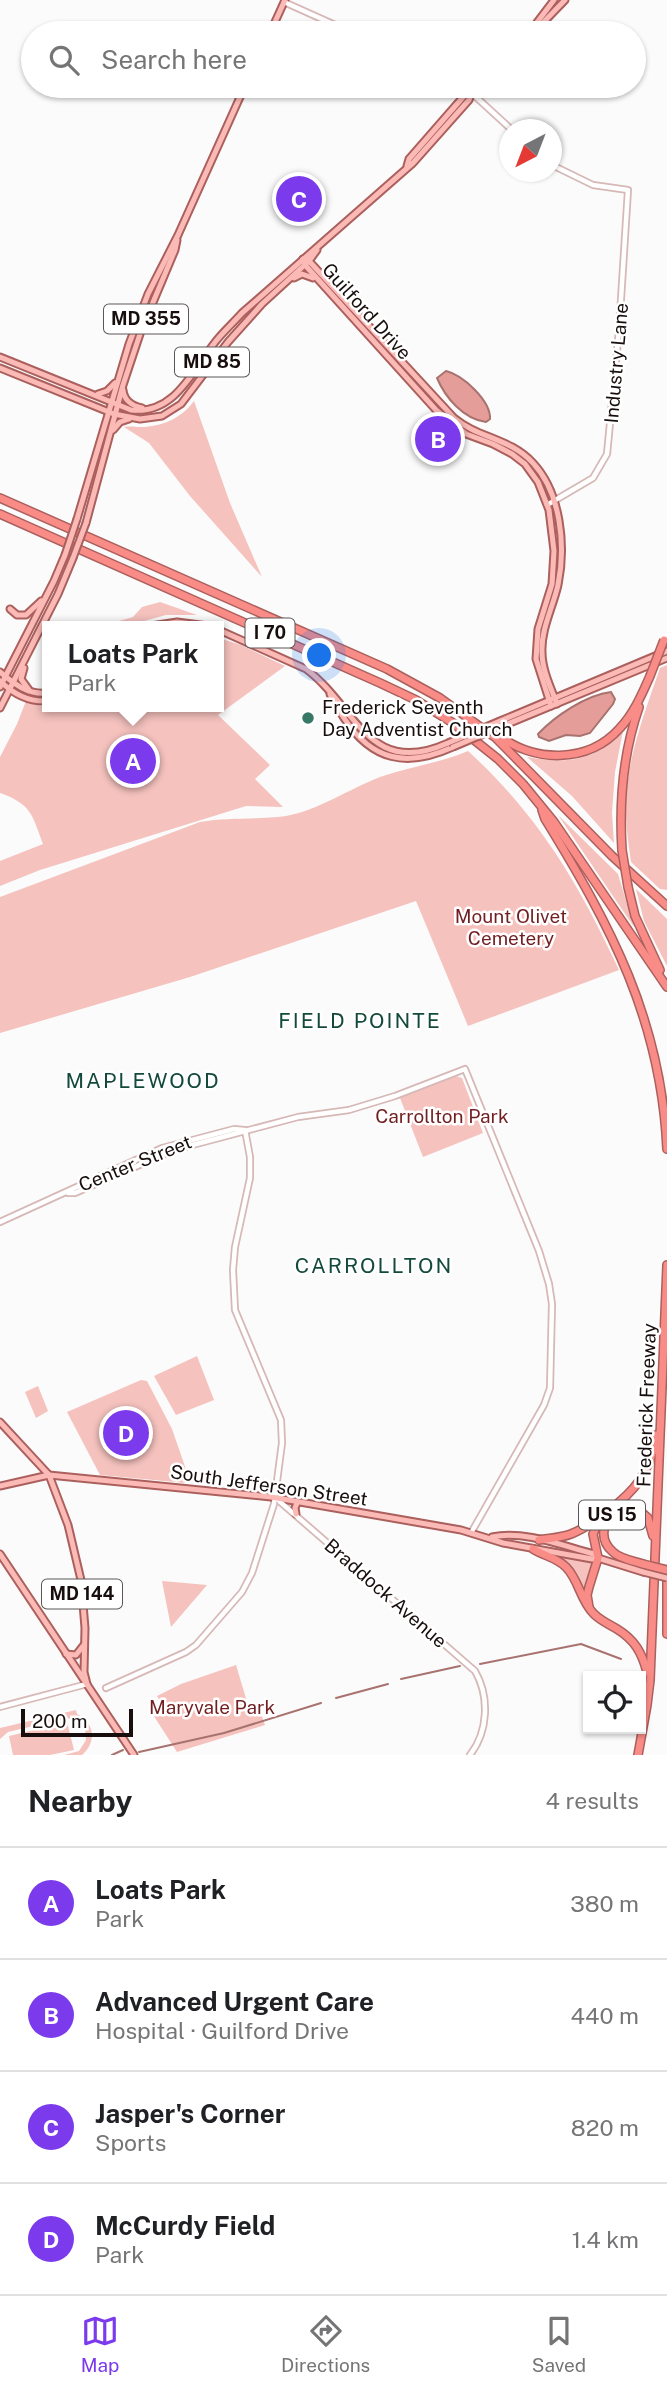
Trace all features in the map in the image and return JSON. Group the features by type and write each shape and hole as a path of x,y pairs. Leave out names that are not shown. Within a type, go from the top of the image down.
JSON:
{"highway":[{"name":"I 70","path":"0,495 404,677 462,712 496,738 589,833 667,906"},
{"name":"I 70","path":"0,515 416,700 453,723 489,751 540,802 667,986"},
{"path":"666,637 634,723 621,802 622,850 635,916 667,986"},
{"path":"404,677 464,709 511,744 530,752 552,756 586,751 612,736 632,712 650,676"},
{"path":"540,802 545,819 605,921 632,981 648,1027 657,1066 664,1104 667,1149"},
{"name":"Frederick Freeway","path":"638,1755 650,1680 667,1265"},
{"path":"539,1540 569,1534 602,1515 634,1487 643,1475 653,1451 661,1407"},
{"name":"US 15","path":"656,1551 652,1528 644,1514 625,1509 610,1517 604,1532 609,1548 643,1568 667,1574"},
{"path":"590,1610 587,1595 598,1558 593,1534 602,1515"},
{"path":"533,1549 551,1556 567,1567 590,1610 635,1643 644,1658 650,1680"},
{"path":"667,1574 667,1634"}],"main road":[{"path":"536,21 554,0"},
{"path":"545,21 565,0"},
{"path":"276,21 285,1"},
{"name":"MD 355","path":"54,581 111,413 118,377 148,294 178,235 240,98"},
{"name":"MD 85","path":"0,368 111,413 132,418 150,419 162,416 181,404 228,342 321,245 407,167 409,159 462,98"},
{"name":"MD 355","path":"114,402 175,250 178,235"},
{"name":"MD 85","path":"159,407 180,391 218,339 242,313 306,262"},
{"name":"Guilford Drive","path":"306,262 324,287 436,411 466,434 505,449 525,464 550,503"},
{"name":"Guilford Drive","path":"306,262 454,418 518,449 542,475 561,534 560,569 543,633 541,651 553,702"},
{"path":"283,286 298,275 306,274 324,287"},
{"path":"0,357 141,411 159,407"},
{"path":"89,393 100,394 107,391 118,377"},
{"path":"123,385 124,397 133,405 159,407"},
{"path":"93,406 100,413 104,429"},
{"name":"MD 355","path":"44,621 86,523 108,439 111,413"},
{"path":"108,439 116,425 132,418"},
{"path":"10,609 17,615 26,615 40,602 54,581"},
{"path":"1,680 54,581"},
{"name":"MD 355","path":"28,654 42,626"},
{"path":"224,632 302,666 330,693 332,701 356,735 377,751 395,758 414,759 432,756 450,745 667,652"},
{"path":"0,708 28,654"},
{"path":"28,654 21,679 31,692"},
{"path":"553,702 667,658"},
{"path":"1,680 12,682 31,692 42,693"},
{"path":"1,680 8,689 30,700 42,701"},
{"name":"MD 144","path":"0,1422 49,1475 68,1525 78,1562 83,1598 84,1666 87,1685"},
{"name":"South Jefferson Street","path":"0,1486 49,1475 277,1499 471,1533 503,1543 643,1568"},
{"path":"296,1514 297,1503"},
{"name":"South Jefferson Street","path":"490,1537 503,1535 539,1540 594,1554 598,1558"},
{"name":"MD 144","path":"0,1554 134,1755"},
{"path":"66,1654 78,1654 85,1642"}],"street":[{"path":"285,1 328,21"},
{"path":"478,98 500,119"},
{"name":"Industry Lane","path":"550,503 593,478 607,454 620,326 628,190 593,185 562,170"},
{"name":"Center Street","path":"0,1223 162,1148 234,1129 245,1130 299,1117 349,1110 395,1096 465,1069 539,1251 552,1304 550,1388 544,1405 471,1533"},
{"path":"106,1688 196,1645 247,1583 277,1499 283,1425 237,1316 233,1294 235,1247 250,1178 250,1157 245,1130"},
{"name":"Braddock Avenue","path":"277,1499 472,1668 479,1678 485,1713 483,1728 470,1755"},
{"path":"0,1707 87,1685"}],"green space":[{"path":"194,401 230,503 262,577 190,496 149,443 124,427 149,427 163,423 177,417"},
{"path":"160,602 197,615 166,615 144,621 119,621 133,617 142,607"},
{"path":"224,640 285,666 224,711"},
{"path":"667,665 667,890 660,889 631,862 626,812 632,757 642,721 660,668"},
{"path":"26,701 42,706 42,712 222,712 218,715 270,765 255,779 283,807 246,806 40,870 0,886 0,861 43,844 29,811 18,801 0,793 0,757"},
{"path":"623,731 615,772 612,813 614,843 572,796 527,757 555,760 579,758 601,749"},
{"name":"Mount Olivet Cemetery","path":"468,751 516,801 555,853 589,909 619,970 468,1026 416,901 190,977 0,1033 0,897 200,822 298,813 380,777"},
{"path":"558,815 618,874 634,927"},
{"path":"636,889 667,919 667,966 644,921"},
{"name":"Carrollton Park","path":"456,1076 462,1078 483,1133 423,1157 400,1098"},
{"path":"197,1356 214,1400 176,1415 154,1376"},
{"path":"141,1380 147,1381 172,1429 189,1478 186,1483 100,1475 67,1412"},
{"path":"38,1386 48,1411 36,1418 25,1392"},
{"path":"554,1556 593,1563 585,1590 585,1600 580,1588"},
{"path":"162,1581 207,1585 171,1627"},
{"name":"Maryvale Park","path":"236,1665 248,1705 258,1706 265,1725 177,1752 150,1710 161,1702 157,1696 181,1684"},
{"path":"76,1710 87,1722 92,1733 90,1744 82,1755 64,1755 79,1751 86,1740 85,1727 77,1720 67,1718 8,1732 0,1739 0,1728"},
{"path":"67,1722 74,1750 50,1755 13,1755 9,1736"}],"shaded area":[{"path":"446,371 453,373 475,390 486,404 490,419 486,422 470,417 456,406 437,378"},
{"path":"611,692 615,699 613,704 590,733 580,736 566,735 549,741 539,737 538,734 545,727 572,707 591,697"}],"waterway":[{"path":"480,1664 581,1644 621,1659"},
{"path":"401,1679 460,1666"},
{"path":"336,1698 388,1684"},
{"path":"139,1752 224,1733 321,1703"},
{"path":"112,1755 123,1750"}],"place":[{"name":"Jasper's Corner","path":"299,199"},
{"name":"Advanced Urgent Care","path":"438,439"},
{"name":"Frederick Seventh Day Adventist Church","path":"308,718"},
{"name":"Loats Park","path":"133,761"},
{"name":"McCurdy Field","path":"126,1433"}],"district":[{"name":"FIELD POINTE","path":"360,1021"},
{"name":"MAPLEWOOD","path":"143,1081"},
{"name":"CARROLLTON","path":"374,1266"}]}
